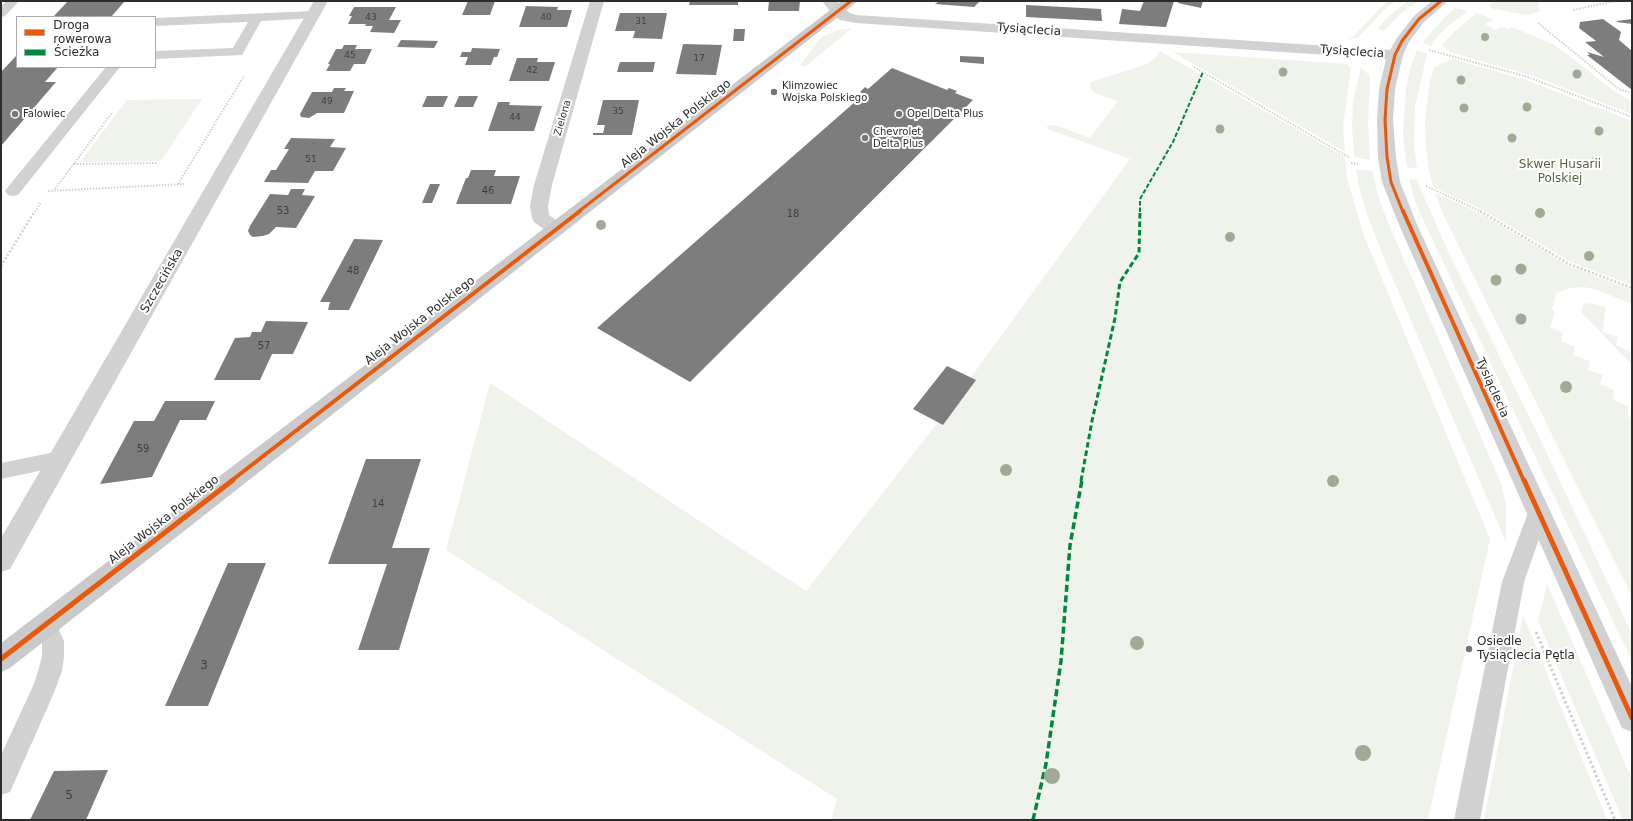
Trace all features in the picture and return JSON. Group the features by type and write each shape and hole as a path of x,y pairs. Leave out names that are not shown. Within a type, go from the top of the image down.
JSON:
{"main road":[{"name":"Aleja Wojska Polskiego","path":"1,659 556,229 839,5"}],"street":[{"name":"Zielona","path":"556,229 541,218 539,206 543,186 597,1"},
{"path":"1395,55 1402,41 1420,19 1441,1"},
{"name":"Tysiąclecia","path":"839,5 846,18 856,19 1395,55 1387,88 1387,157 1391,182 1409,228 1632,718"},
{"name":"Szczecińska","path":"1,561 317,8"}],"lane":[{"path":"1,13 13,1"},
{"path":"156,22 256,18 317,8"},
{"path":"156,55 237,52 256,18"},
{"path":"13,191 112,68"},
{"path":"1,471 60,459"},
{"path":"1468,820 1513,582 1538,513"},
{"path":"1,783 45,687 50,671 53,641 45,624"}],"path":[{"path":"1573,10 1615,1"},
{"path":"1538,23 1619,88 1632,93"},
{"path":"1426,49 1528,77 1632,117"},
{"path":"1190,65 1350,158"},
{"path":"178,184 246,72"},
{"path":"55,190 112,113"},
{"path":"74,164 157,163"},
{"path":"1,266 49,190 175,184"},
{"path":"1426,186 1480,211 1569,264 1632,288"},
{"path":"1533,625 1615,820"}],"green space":[{"path":"1387,1 1396,1 1385,9 1358,38 1347,39 1353,37"},
{"path":"1408,1 1417,2 1400,14 1384,31 1378,28 1389,16"},
{"path":"1497,1 1538,1 1540,12 1526,15 1494,9 1488,6"},
{"path":"1455,8 1468,11 1448,26 1437,37 1431,46 1422,43 1446,16"},
{"path":"1477,13 1494,20 1485,24 1495,30 1501,27 1509,29 1512,27 1553,44 1611,89 1632,102 1632,114 1533,76 1450,52 1442,45 1455,31"},
{"path":"852,28 805,67 800,65 823,36 839,30"},
{"path":"1417,50 1427,54 1415,107 1414,145 1417,169 1407,167 1403,134 1406,89 1410,69"},
{"path":"1160,51 1345,157 1347,178 1363,233 1490,539 1428,820 831,820 837,799 446,550 490,383 806,591 939,421 1130,159 1045,128 1051,125 1056,125 1090,138 1118,101 1092,91 1090,86 1091,82 1147,64 1155,58"},
{"path":"1173,52 1347,64 1351,68 1343,126 1345,152"},
{"name":"Skwer Husarii Polskiej","path":"1453,59 1526,80 1632,121 1632,285 1571,262 1481,209 1433,187 1426,147 1425,121 1430,82 1434,68"},
{"path":"1361,67 1370,76 1368,124 1370,160 1354,157 1352,127 1353,101"},
{"path":"202,99 161,161 80,162 127,100"},
{"path":"1356,169 1372,171 1379,199 1390,227 1501,483 1506,505 1506,542 1384,258 1367,214 1359,187"},
{"path":"1409,179 1417,180 1447,249 1541,441 1632,634 1632,661 1425,224 1415,202"},
{"path":"1435,193 1480,213 1569,266 1632,290 1632,304 1597,290 1584,287 1571,288 1556,293 1552,309 1555,313 1550,327 1563,333 1561,341 1575,347 1573,355 1590,361 1588,370 1603,375 1600,384 1614,390 1613,400 1628,406 1628,416 1632,418 1632,597 1443,214"},
{"path":"1588,303 1606,307 1602,332 1618,337 1616,345 1631,352 1630,360 1632,361 1632,365 1582,313 1584,304"},
{"path":"1547,584 1632,779 1632,820 1623,820 1538,621"},
{"path":"1523,615 1607,820 1484,820"}],"building":[{"path":"68,1 125,1 112,16 54,16"},
{"path":"468,1 495,1 490,15 462,15"},
{"path":"690,1 738,1 738,5 689,5"},
{"path":"769,1 800,1 799,11 768,11"},
{"path":"939,1 980,1 974,7 935,4"},
{"path":"1144,1 1174,1 1166,27 1119,24 1122,9 1140,11"},
{"path":"1179,1 1203,1 1201,8 1178,3"},
{"path":"1026,5 1101,9 1102,21 1026,17"},
{"path":"526,6 558,7 557,10 572,10 567,27 519,27"},
{"path":"354,7 396,7 389,20 401,20 394,33 370,32 373,26 365,26 366,24 348,24 352,16 349,16"},
{"path":"620,13 667,13 662,39 633,38 635,31 615,31"},
{"path":"1603,19 1621,32 1619,40 1632,51 1632,90 1587,55 1590,55 1587,52 1604,57 1585,42 1596,41 1579,28 1580,22"},
{"path":"1632,19 1632,24 1617,22 1617,21"},
{"path":"734,29 745,29 744,41 733,41"},
{"path":"401,40 438,41 434,48 397,47"},
{"path":"683,44 722,45 716,75 676,74"},
{"path":"344,45 357,45 355,49 372,49 365,64 354,64 350,71 326,71 336,49 342,49"},
{"path":"472,48 500,49 497,57 494,57 491,65 465,65 468,57 460,57 462,52 471,52"},
{"name":"Falowiec","path":"16,56 16,68 57,68 45,82 56,82 1,146 1,72"},
{"path":"960,56 984,57 984,64 960,62"},
{"path":"517,58 538,58 537,62 555,62 549,81 509,81"},
{"path":"620,62 655,62 653,72 617,72"},
{"path":"892,68 947,90 949,88 957,91 955,93 973,100 690,382 597,328 864,94 860,92 865,87 868,89"},
{"path":"334,88 346,88 344,91 354,91 344,113 317,113 309,118 301,117 300,114 312,92 332,92"},
{"path":"427,96 448,96 443,107 422,107"},
{"path":"459,96 478,96 473,107 454,107"},
{"path":"603,100 639,100 632,135 593,135 593,133 603,133 605,125 597,125"},
{"path":"498,102 510,102 509,105 542,106 534,131 488,131"},
{"path":"291,138 335,139 330,147 346,148 333,171 315,171 308,183 264,182 271,170 276,170 289,149 284,149"},
{"path":"471,170 496,170 494,176 520,176 511,204 456,204 466,178 468,178"},
{"path":"430,184 440,184 432,203 422,203"},
{"path":"291,189 305,189 302,195 315,196 296,228 276,227 269,234 263,236 253,237 250,235 248,231 250,226 270,194 288,195"},
{"path":"354,239 383,240 349,310 328,310 330,302 320,302"},
{"path":"266,321 308,322 293,354 272,354 260,380 214,380 235,338 250,337 252,332 261,332"},
{"path":"947,366 976,380 943,425 913,409"},
{"path":"165,401 215,401 206,420 180,420 152,477 100,484 134,421 154,421"},
{"path":"366,459 421,459 392,548 430,548 399,650 358,650 387,564 328,564"},
{"path":"228,563 266,563 208,706 165,706"},
{"path":"108,770 86,820 30,820 54,771"}],"marked path":[{"path":"1033,820 1046,764 1061,661 1070,545 1092,421 1115,318 1120,282 1139,253 1140,199 1173,142 1203,72"}],"cycle path":[{"path":"1,659 851,1"},
{"path":"1441,1 1419,19 1402,41 1395,55 1387,89 1385,120 1387,157 1391,182 1409,227 1632,718"}],"place":[{"name":"Klimzowiec Wojska Polskiego","path":"774,92"},
{"name":"Falowiec","path":"15,114"},
{"name":"Opel Delta Plus","path":"899,114"},
{"name":"Chevrolet Delta Plus","path":"865,138"},
{"name":"Osiedle Tysiąclecia Pętla","path":"1469,649"}]}
